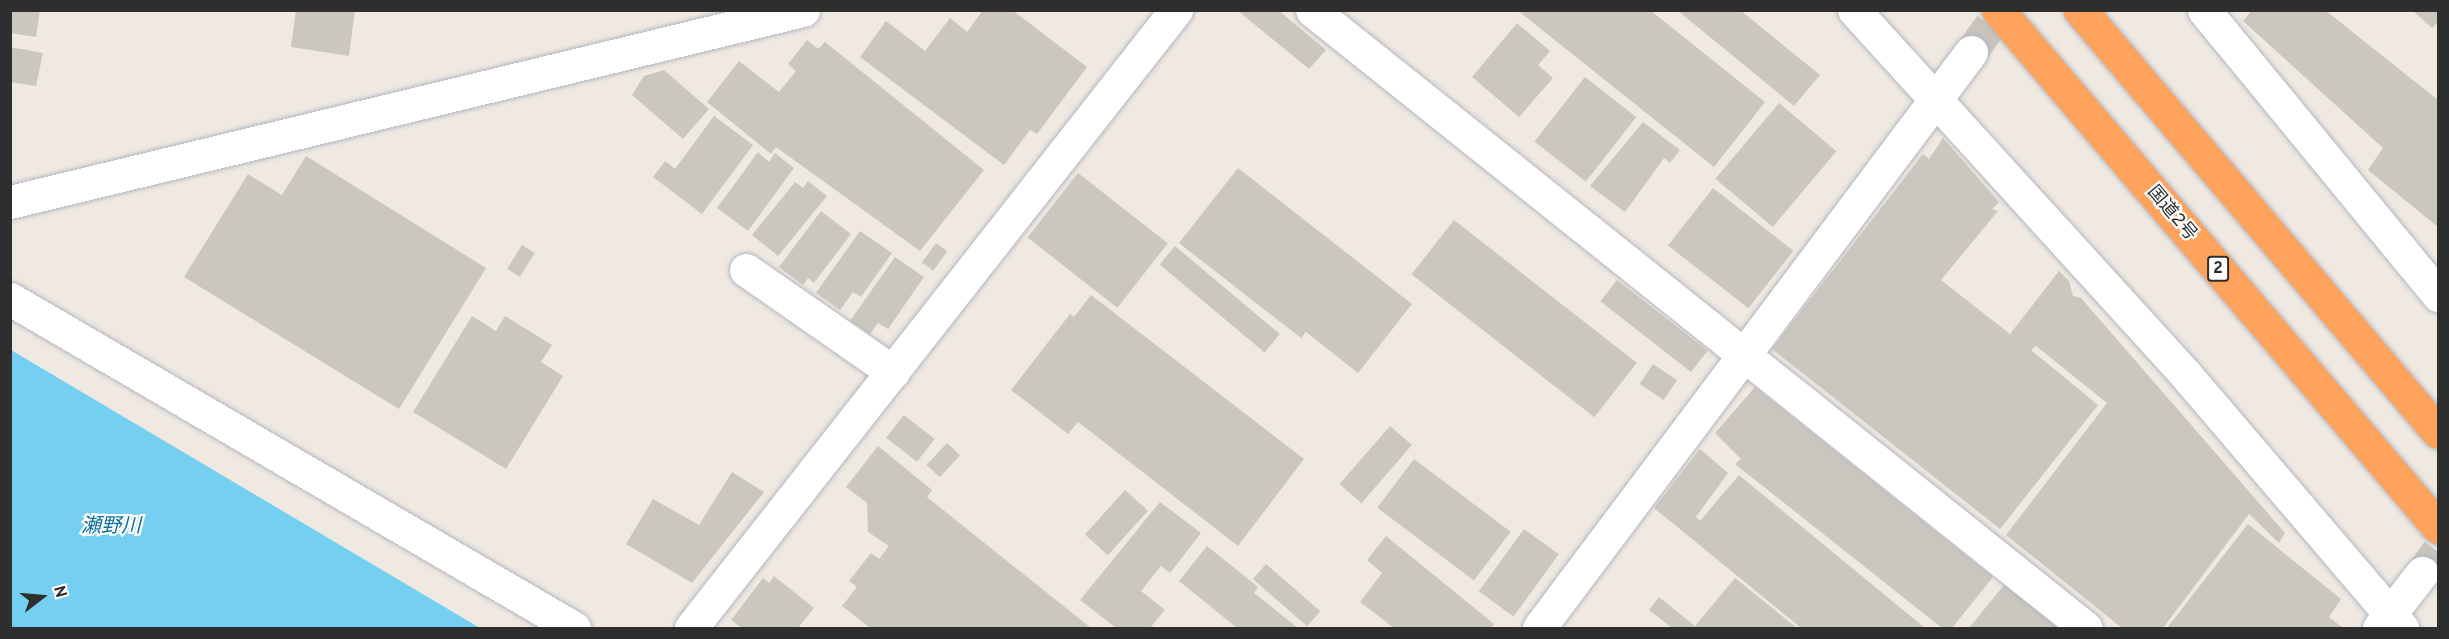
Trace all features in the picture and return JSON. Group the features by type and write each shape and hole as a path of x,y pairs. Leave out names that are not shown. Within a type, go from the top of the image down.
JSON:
{"highway":[{"name":"国道2号","path":"1998,10 2439,527"},
{"path":"2080,10 2439,432"}],"street":[{"path":"10,201 803,10"},
{"path":"691,628 1176,10"},
{"path":"1312,10 2086,628"},
{"path":"1854,10 2186,375 2390,624 2422,573"},
{"path":"2204,10 2439,295"},
{"path":"1539,628 1747,356 1971,52"},
{"path":"746,270 893,372"},
{"path":"10,299 574,628"}],"water":[{"name":"瀬野川","path":"11,350 480,628 11,628"}],"building":[{"path":"10,10 40,10 36,37 10,33"},
{"path":"296,10 355,10 349,56 291,47"},
{"path":"983,10 1012,10 1087,67 1037,134 1030,130 1004,165 860,57 886,21 925,51 950,18 967,32"},
{"path":"1237,10 1278,10 1326,50 1309,69"},
{"path":"1517,10 1650,10 1765,102 1714,167"},
{"path":"1677,10 1740,10 1820,75 1794,106"},
{"path":"2252,10 2325,10 2438,100 2438,227 2368,170 2383,148 2243,21"},
{"path":"2412,10 2438,10 2438,22 2432,28"},
{"path":"1517,23 1550,51 1538,65 1553,78 1519,117 1472,77"},
{"path":"807,40 818,49 825,42 984,170 920,251 776,147 771,154 707,102 739,61 779,92 796,71 788,64"},
{"path":"10,47 43,53 36,86 10,82"},
{"path":"664,70 709,109 683,139 632,95 644,76"},
{"path":"1585,77 1636,117 1586,182 1535,142"},
{"path":"1779,103 1836,151 1773,227 1715,179"},
{"path":"714,116 753,145 702,214 653,177 665,161 675,169"},
{"path":"1643,122 1680,150 1670,163 1664,158 1625,212 1590,186"},
{"path":"1943,138 1999,202 1992,209 1998,211 1941,280 2010,334 2059,271 2069,281 2073,296 2081,298 2285,533 2279,543 2249,514 2163,628 2122,628 2006,535 2107,403 2036,346 2031,350 2098,405 2000,529 1772,349 1923,154 1929,159"},
{"path":"758,152 769,162 775,153 794,168 748,231 717,208"},
{"path":"306,156 486,268 399,409 184,277 248,174 282,195"},
{"path":"1238,168 1412,304 1358,373 1306,332 1301,338 1179,243"},
{"path":"1078,173 1168,243 1117,308 1028,238"},
{"path":"808,181 827,196 778,256 752,235 795,182 803,188"},
{"path":"1713,188 1793,251 1748,308 1668,246"},
{"path":"821,211 851,234 814,283 808,278 803,285 779,267"},
{"path":"1454,220 1637,363 1594,417 1412,274"},
{"path":"860,231 892,253 861,297 853,292 840,310 816,293"},
{"path":"936,243 947,251 933,271 922,262"},
{"path":"522,245 535,253 520,277 507,269"},
{"path":"1175,246 1280,334 1265,352 1160,264"},
{"path":"895,257 924,277 888,329 878,323 870,334 850,321"},
{"path":"1617,280 1708,351 1691,372 1600,301"},
{"path":"1091,295 1304,459 1238,546 1078,422 1068,434 1011,390 1070,314 1074,317"},
{"path":"472,316 496,331 505,316 552,345 541,362 563,376 506,469 413,412"},
{"path":"1653,364 1677,380 1664,400 1640,384"},
{"path":"1755,387 1993,577 1952,628 1942,628 1735,464 1741,459 1715,433"},
{"path":"904,415 935,439 917,462 886,438"},
{"path":"1390,426 1412,445 1361,503 1339,484"},
{"path":"947,443 960,455 940,477 927,465"},
{"path":"878,446 932,490 927,497 1091,628 870,628 842,606 857,587 849,581 871,553 879,559 889,546 868,532 867,503 846,487"},
{"path":"1700,449 1728,473 1696,517 1700,521 1739,475 1925,628 1801,628 1654,508"},
{"path":"1414,459 1511,532 1474,581 1377,508"},
{"path":"732,472 764,492 692,583 626,544 653,499 699,525"},
{"path":"1125,490 1148,511 1108,555 1085,535"},
{"path":"1160,502 1201,533 1170,573 1161,566 1141,591 1165,610 1150,628 1116,628 1080,600"},
{"path":"2248,524 2341,599 2329,617 2343,628 2167,628"},
{"path":"1524,529 1559,554 1514,617 1479,591"},
{"path":"1386,536 1494,624 1491,628 1394,628 1360,602 1382,573 1367,560"},
{"path":"1207,546 1258,587 1254,593 1298,628 1237,628 1179,581"},
{"path":"1266,564 1320,611 1307,626 1253,579"},
{"path":"774,576 814,608 798,628 742,628 731,620 763,578 769,583"},
{"path":"1735,578 1797,628 1672,628 1649,610 1659,597 1695,626"},
{"path":"2004,585 2060,628 1969,628"}],"tunnel":[{"path":"1971,52 2002,10"},
{"path":"2422,573 2438,551"}]}
